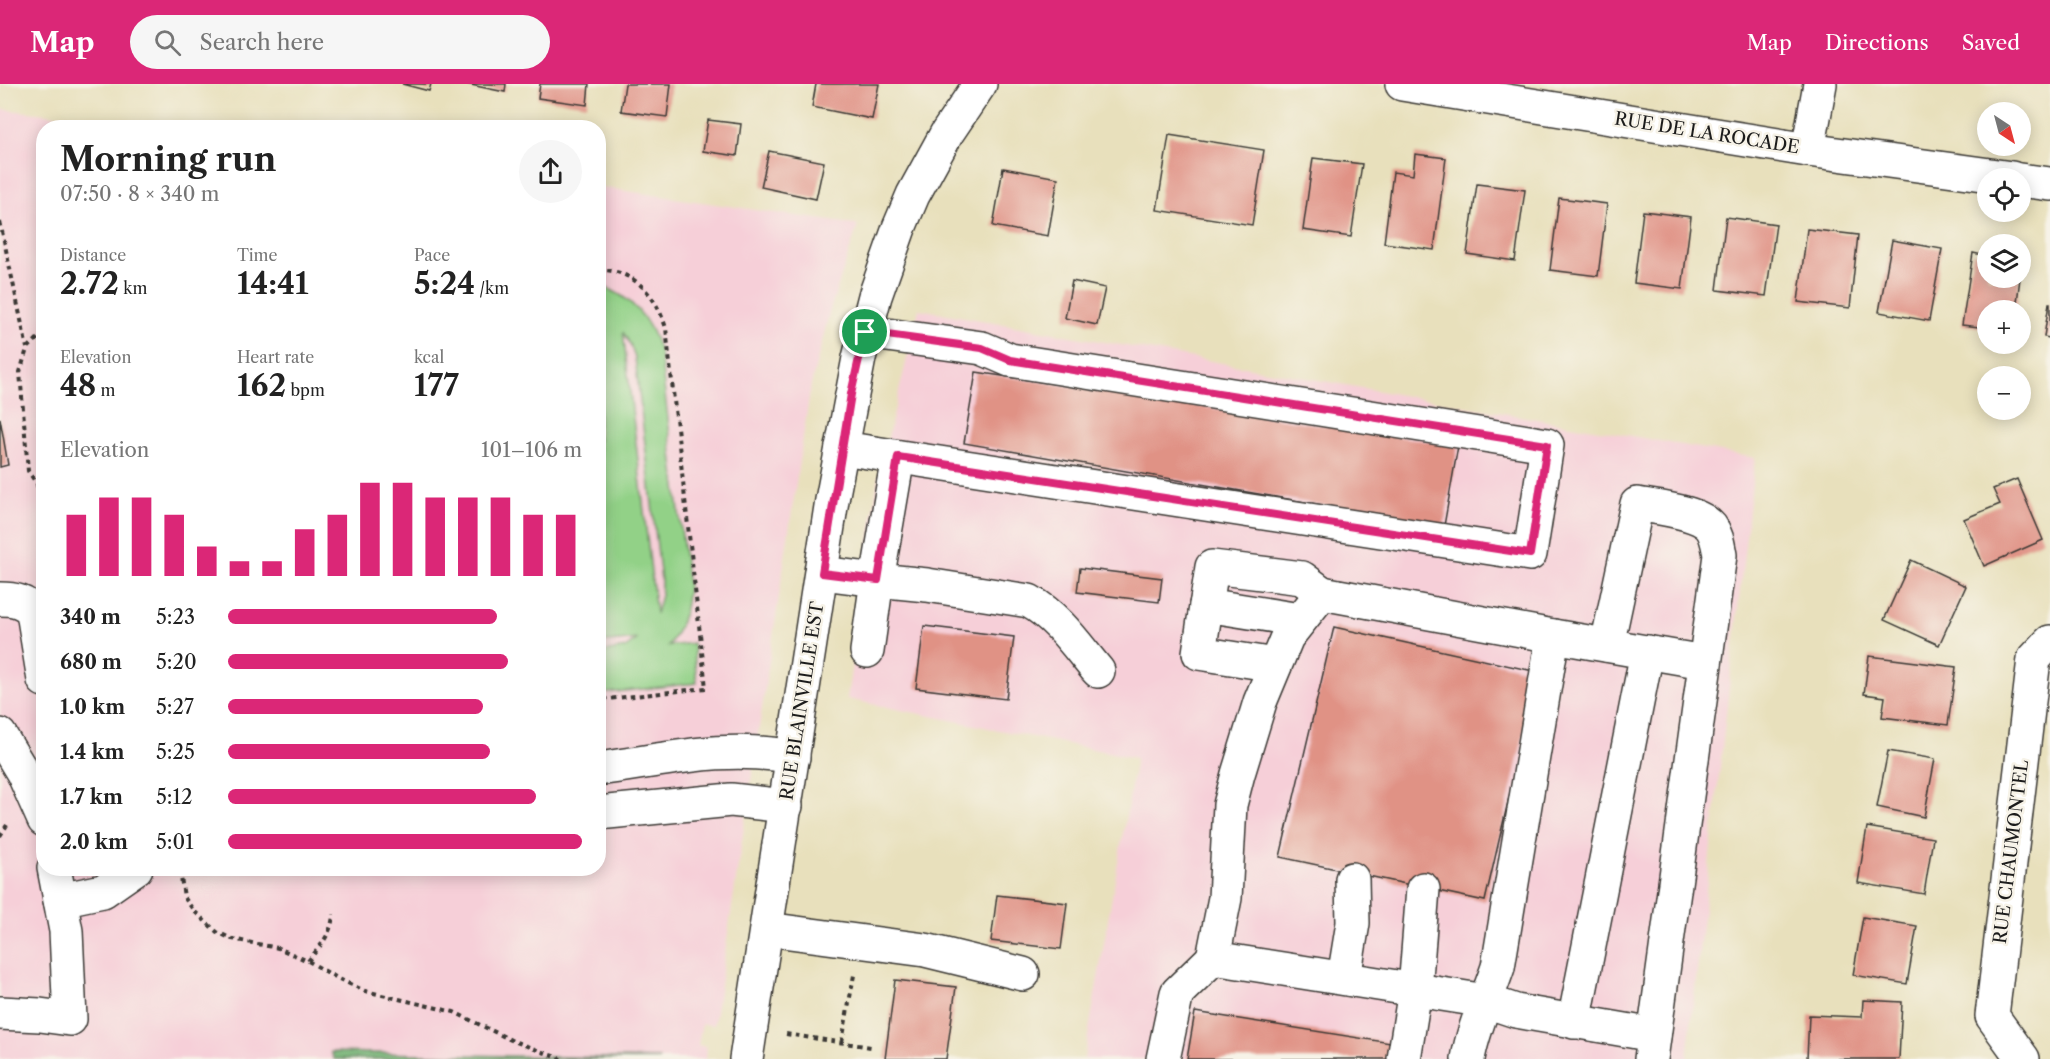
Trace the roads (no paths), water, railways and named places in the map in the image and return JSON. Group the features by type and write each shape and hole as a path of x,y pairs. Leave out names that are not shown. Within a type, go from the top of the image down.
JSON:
{"street":[{"name":"RUE BLAINVILLE EST","path":"746,1059 842,448 865,332 899,228 914,195 947,133 980,84"},
{"name":"RUE DE LA ROCADE","path":"1402,84 1808,150 1977,173"},
{"path":"1808,150 1820,84"},
{"path":"2031,181 2050,184"},
{"path":"842,448 1530,554 1547,445 1010,360 982,348 865,332"},
{"path":"867,651 898,457"},
{"path":"1212,957 1486,1001 1516,1011 1574,1022 1653,1047 1720,555 1718,540 1711,527 1700,519 1637,504 1607,645"},
{"path":"1275,665 1199,653 1212,567 1302,578 1322,593 1704,662"},
{"path":"822,573 927,585 1029,602 1043,609 1055,620 1098,670"},
{"path":"1163,1059 1177,993 1212,957 1225,898 1230,805 1260,702 1287,637 1322,593"},
{"path":"0,596 28,606 33,612 36,631"},
{"path":"1206,605 1300,620"},
{"path":"1468,1059 1470,1047 1498,967 1553,636"},
{"name":"RUE CHAUMONTEL","path":"2023,1059 1992,1017 2034,659 2050,642"},
{"path":"1574,1022 1647,652"},
{"path":"0,735 36,800"},
{"path":"606,768 706,752 751,752 793,757"},
{"path":"606,812 731,800 786,806"},
{"path":"0,1013 70,1019 66,931 57,884 103,891 125,876"},
{"path":"1344,978 1353,923 1352,879"},
{"path":"1404,1059 1415,990 1423,889"},
{"path":"767,929 925,950 1023,974"}]}
